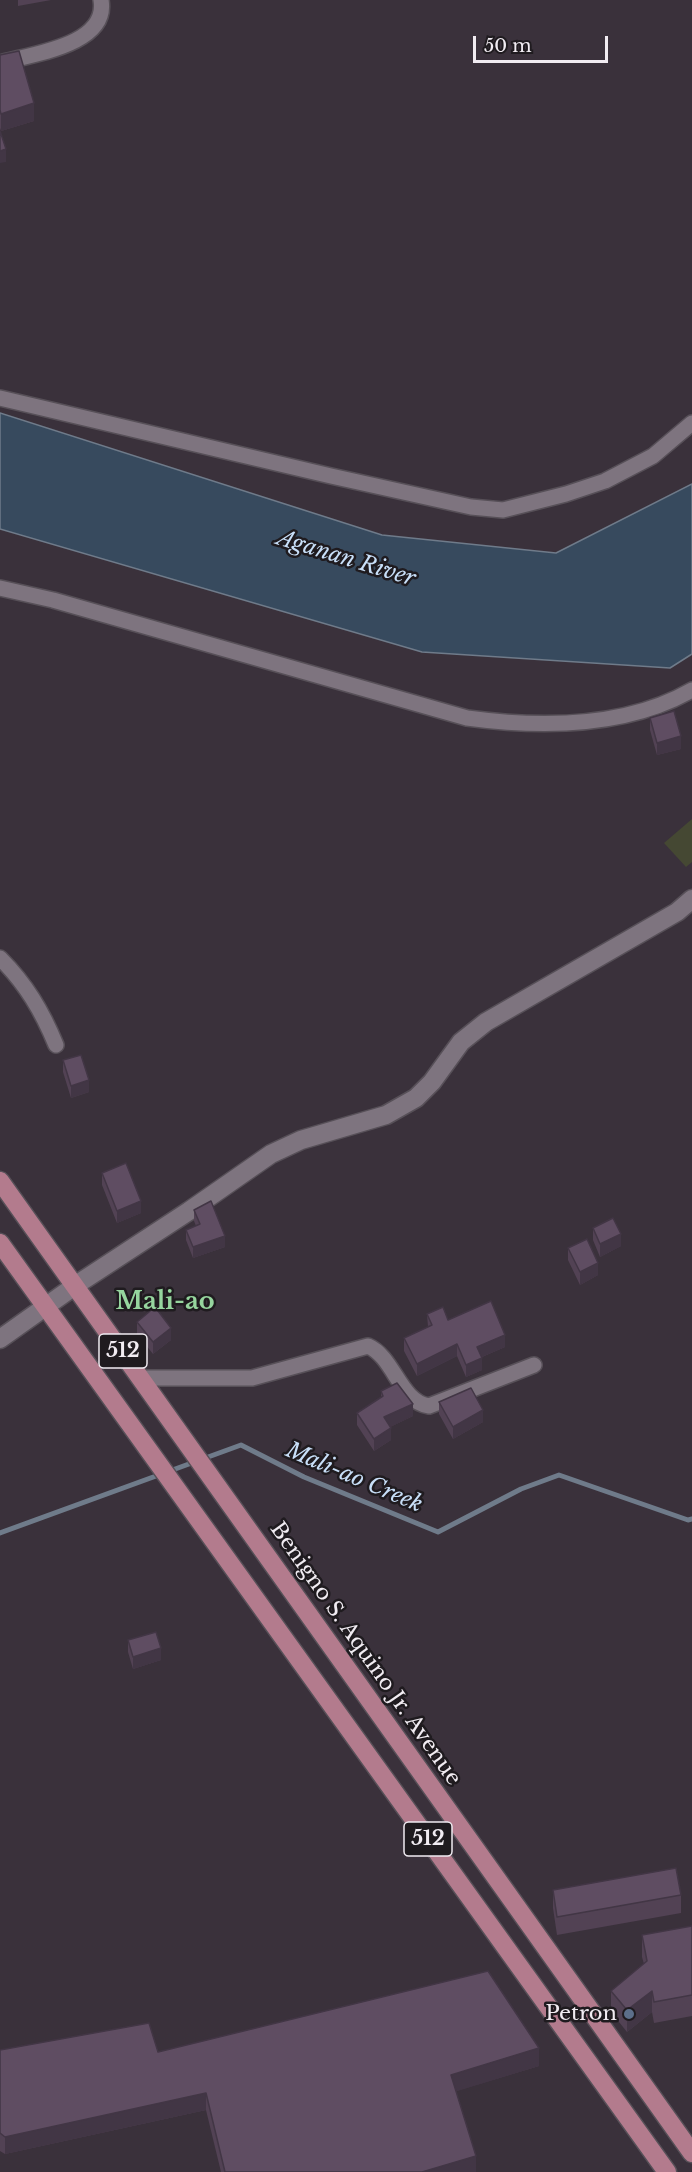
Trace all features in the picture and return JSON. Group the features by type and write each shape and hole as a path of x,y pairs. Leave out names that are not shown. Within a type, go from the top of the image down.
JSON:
{"main road":[{"name":"Benigno S. Aquino Jr. Avenue","path":"0,1181 171,1418 692,2153"},
{"name":"512","path":"0,1243 667,2172"}],"street":[{"path":"0,63 84,38 97,27 102,8 101,0"},
{"path":"0,398 331,476 471,507 503,510 566,494 605,481 653,456 692,423"},
{"path":"0,588 467,718 537,725 595,720 659,707 692,690"},
{"path":"0,1339 46,1305 271,1154 301,1140 387,1115 416,1098 432,1082 461,1042 486,1022 677,912 692,899"},
{"path":"0,958 27,988 42,1011 56,1045"},
{"path":"142,1378 252,1378 368,1346 382,1355 418,1403 429,1406 534,1365"}],"green space":[{"path":"692,819 692,862 686,867 664,843"}],"water":[{"name":"Aganan River","path":"0,413 382,535 556,553 692,484 692,654 670,668 422,652 0,529"}],"building":[{"path":"19,51 34,103 1,114 0,55"},
{"path":"0,131 6,149 0,151"},
{"path":"674,711 681,736 657,743 650,718"},
{"path":"81,1055 89,1080 71,1086 63,1060"},
{"path":"126,1163 141,1201 117,1211 102,1173"},
{"path":"211,1201 225,1236 193,1247 186,1230 200,1224 194,1210"},
{"path":"613,1218 621,1234 600,1244 593,1228"},
{"path":"587,1239 598,1263 580,1272 568,1248"},
{"path":"491,1301 505,1335 477,1347 482,1358 466,1365 457,1344 417,1364 404,1338 432,1325 427,1314 443,1307 448,1320"},
{"path":"155,1307 171,1328 153,1342 137,1322"},
{"path":"397,1383 413,1404 384,1417 391,1428 374,1439 357,1413 383,1396 381,1391"},
{"path":"471,1388 483,1410 453,1427 439,1402"},
{"path":"156,1632 161,1648 133,1657 128,1640"},
{"path":"676,1868 681,1895 557,1917 553,1890"},
{"path":"692,1926 692,1995 654,2002 652,1991 627,2010 611,1991 647,1961 642,1935"},
{"path":"488,1971 539,2048 451,2075 476,2156 422,2172 225,2172 206,2093 5,2137 0,2133 0,2050 149,2023 158,2052"}],"waterway":[{"name":"Mali-ao Creek","path":"0,1533 241,1445 304,1477 438,1532 521,1489 559,1475 688,1520 692,1519"}],"place":[{"name":"Petron","path":"629,2014"}],"district":[{"name":"Mali-ao","path":"165,1302"}]}
